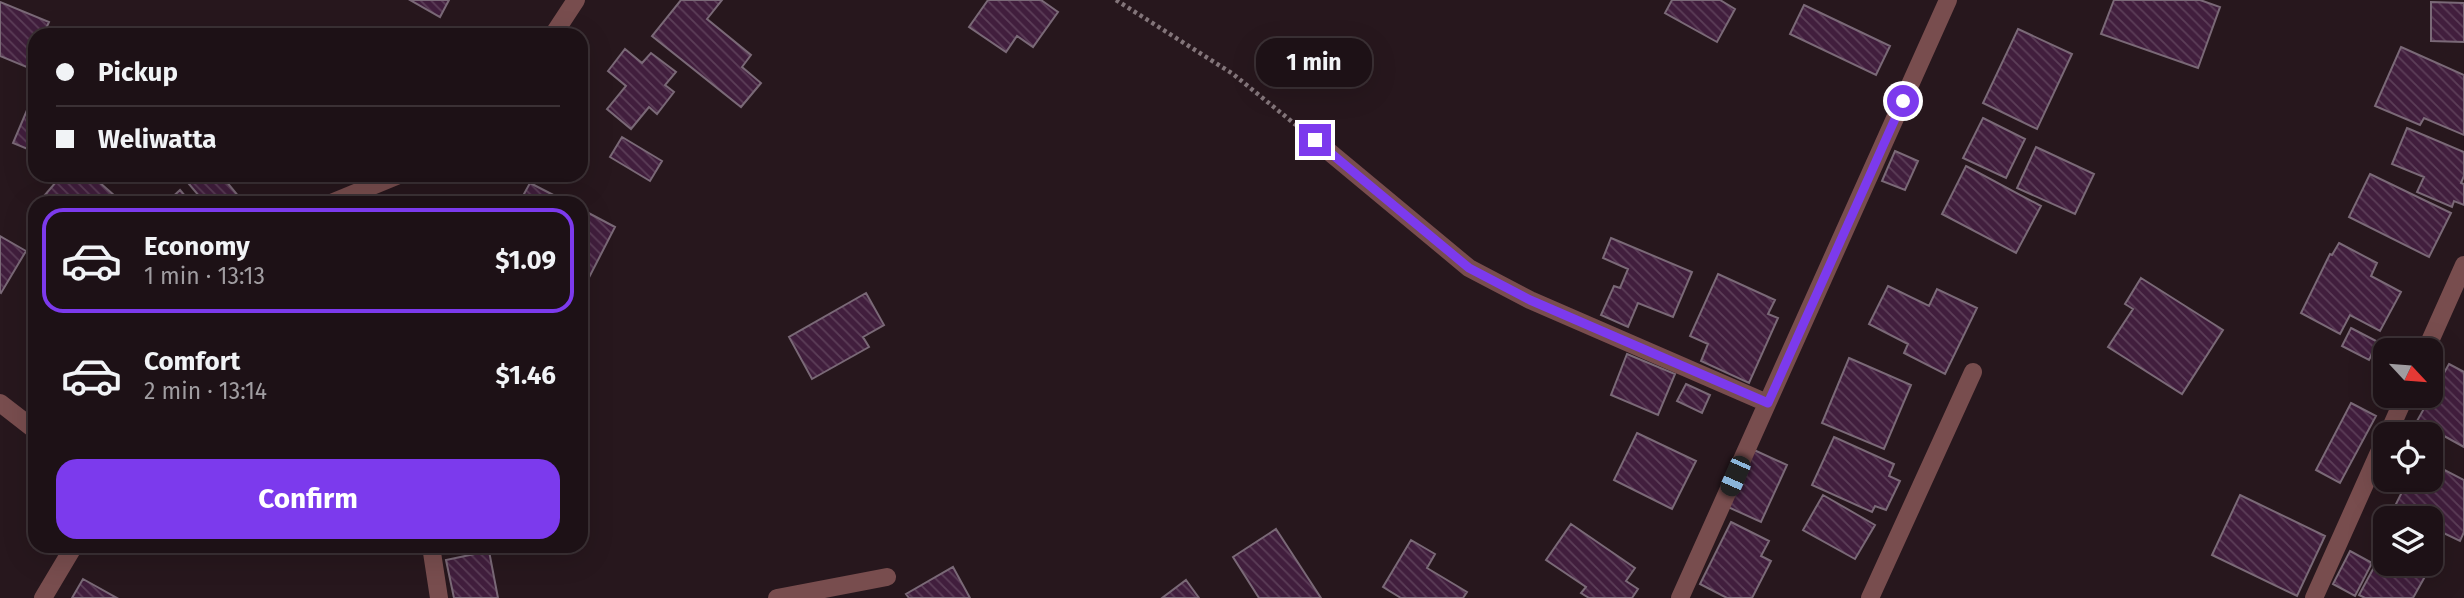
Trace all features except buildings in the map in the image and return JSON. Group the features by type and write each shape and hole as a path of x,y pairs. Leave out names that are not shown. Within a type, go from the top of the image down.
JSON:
{"street":[{"path":"558,28 576,0"},
{"path":"1680,598 1948,0"},
{"path":"1315,140 1469,268 1530,300 1768,403"},
{"path":"360,196 386,182"},
{"path":"2431,338 2464,265"},
{"path":"1870,598 1973,372"},
{"path":"0,404 28,425"},
{"path":"2314,598 2373,466"},
{"path":"43,598 70,553"},
{"path":"431,553 439,598"},
{"path":"777,598 887,577"}],"path":[{"path":"1116,0 1233,74 1315,140"}],"route":[{"path":"1315,140 1469,268 1530,300 1768,403 1903,101"}]}
